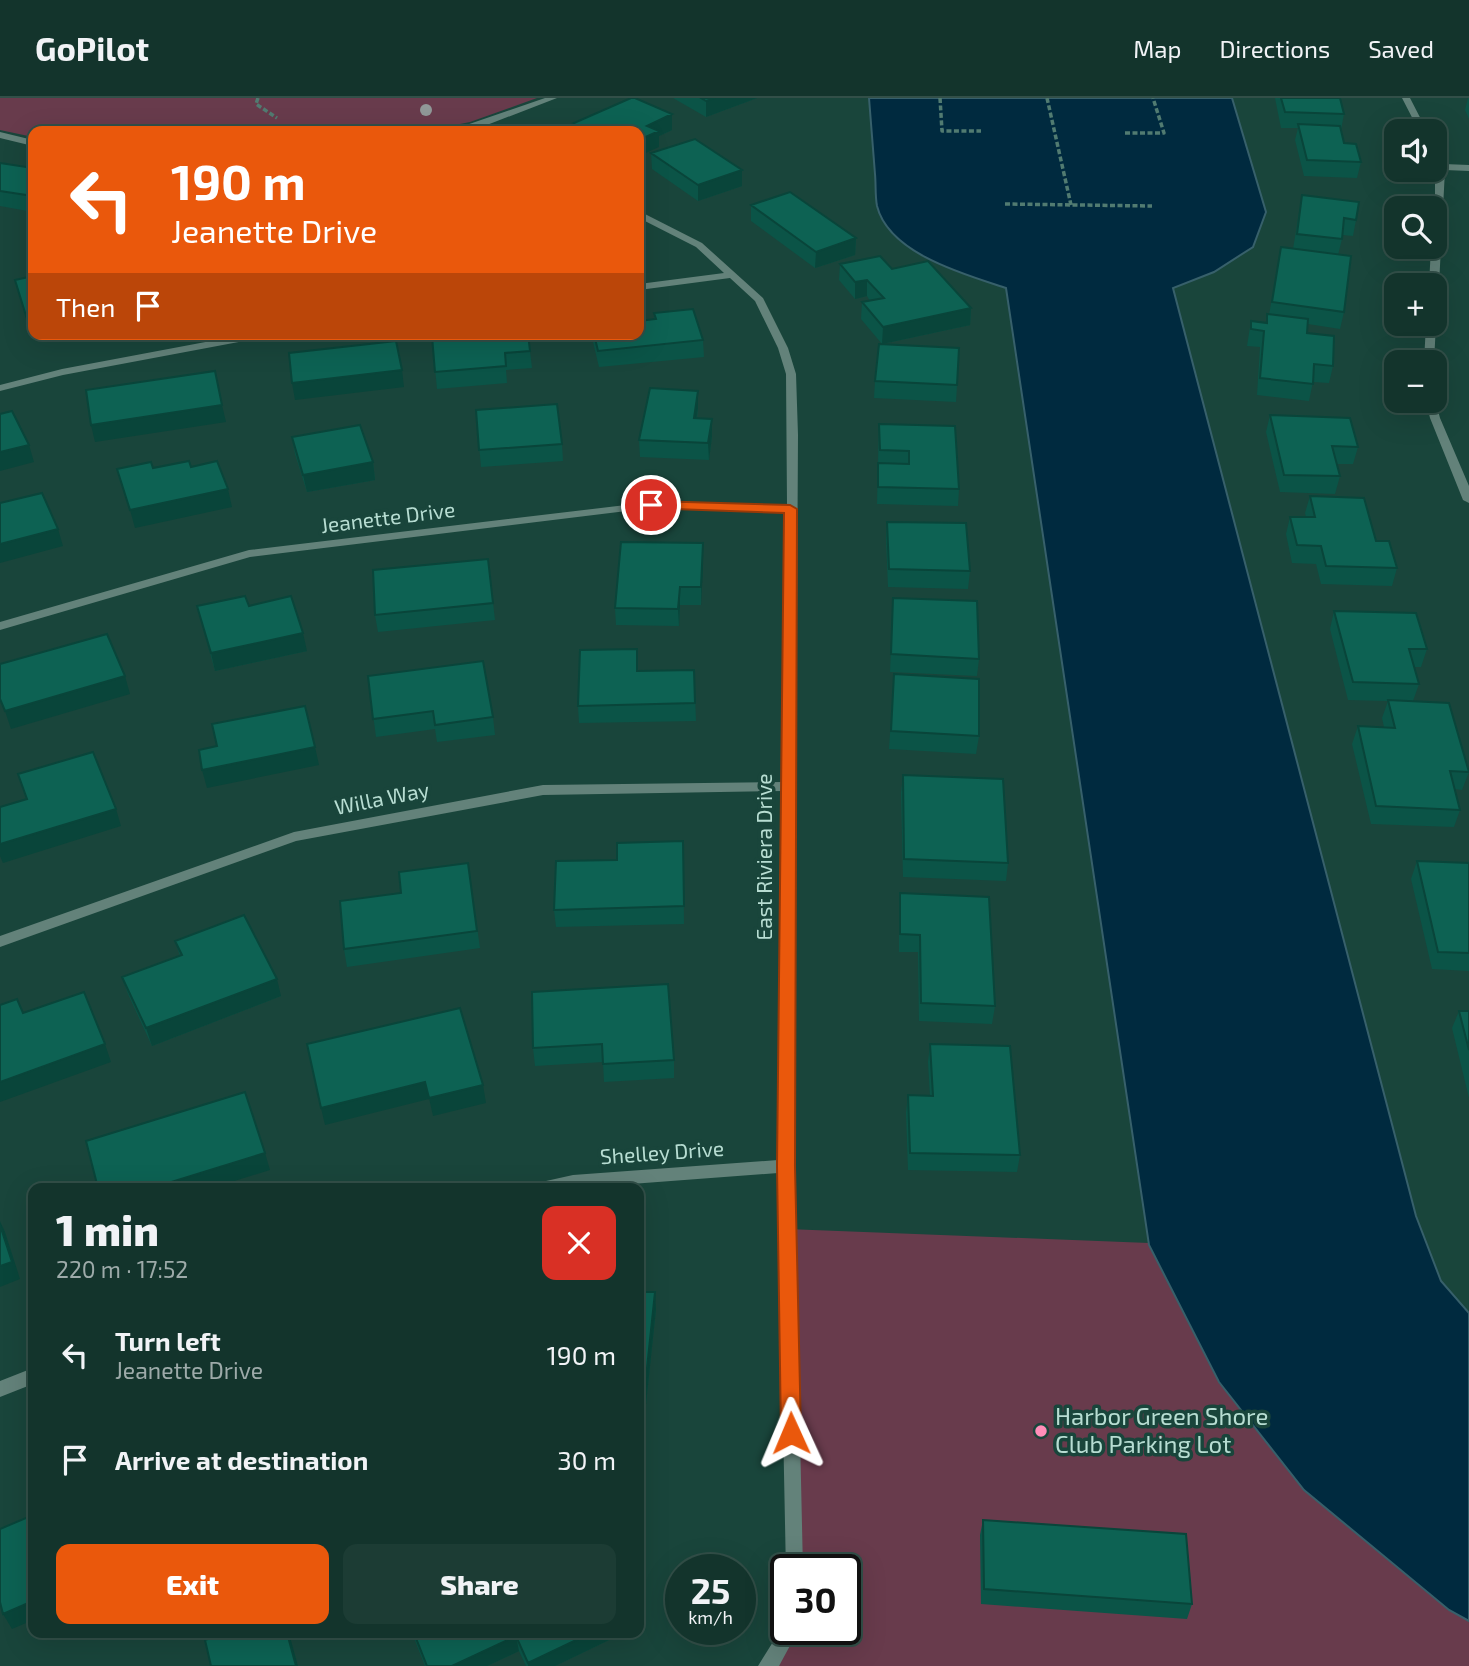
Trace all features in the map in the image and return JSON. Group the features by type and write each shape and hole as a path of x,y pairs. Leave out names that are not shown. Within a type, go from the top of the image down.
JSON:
{"street":[{"path":"483,126 553,98"},
{"path":"1406,98 1417,119"},
{"path":"0,135 28,142"},
{"path":"1447,167 1469,168"},
{"path":"1435,273 1440,182"},
{"name":"East Riviera Drive","path":"644,217 699,245 759,300 783,348 791,374 793,435 790,509 786,1166 794,1554"},
{"path":"644,286 734,275"},
{"path":"0,388 62,372 234,340"},
{"path":"1434,413 1469,500"},
{"name":"Jeanette Drive","path":"0,626 249,554 651,505 790,509"},
{"name":"Willa Way","path":"0,942 293,837 543,790 788,786"},
{"name":"Shelley Drive","path":"568,1183 786,1166"},
{"path":"0,1390 28,1378"},
{"path":"768,1666 780,1645"}],"path":[{"path":"258,98 256,104 277,118"},
{"path":"940,98 942,131 981,131"},
{"path":"1046,98 1071,205"},
{"path":"1125,133 1164,133 1153,98"},
{"path":"1004,204 1152,206"}],"shaded area":[{"path":"0,98 537,98 470,122 450,126 28,126 28,136 0,130"},
{"path":"787,1229 1149,1243 1219,1382 1304,1490 1449,1610 1469,1621 1469,1666 768,1666 780,1645 861,1645 861,1554 794,1554"}],"water":[{"path":"869,98 1232,98 1266,212 1253,247 1214,272 1173,288 1416,1216 1441,1281 1469,1313 1469,1621 1449,1610 1304,1490 1219,1382 1149,1245 1006,288 931,260 913,250 884,223 876,202"}],"building":[{"path":"631,98 672,114 647,126 659,131 644,138 644,126 581,126 574,123"},
{"path":"1281,98 1340,98 1344,114 1285,112"},
{"path":"1298,124 1340,126 1344,143 1356,144 1361,162 1307,160"},
{"path":"695,139 742,170 698,185 651,153"},
{"path":"0,163 28,167 28,195 0,191"},
{"path":"790,192 856,238 816,252 751,205"},
{"path":"1302,195 1359,202 1356,220 1344,218 1342,239 1297,234"},
{"path":"1281,247 1351,256 1344,312 1272,302"},
{"path":"880,256 892,269 928,261 971,308 883,327 862,302 884,298 867,280 855,282 840,264"},
{"path":"28,277 28,319 27,319 15,280"},
{"path":"693,309 703,340 598,351 595,340 644,340 644,320 656,319 654,313"},
{"path":"1267,314 1308,319 1307,333 1334,336 1333,366 1314,364 1313,384 1260,378 1264,331 1251,329 1251,321 1267,323"},
{"path":"432,340 529,340 530,351 505,353 506,366 435,372"},
{"path":"396,341 402,370 292,383 289,353"},
{"path":"879,344 959,348 957,385 875,381"},
{"path":"215,371 222,405 91,425 86,390"},
{"path":"650,388 698,391 694,418 712,419 708,443 639,440"},
{"path":"557,404 562,444 479,450 476,410"},
{"path":"12,411 29,445 0,452 0,414"},
{"path":"1270,415 1350,418 1358,447 1332,446 1340,476 1284,475"},
{"path":"879,424 955,426 959,489 878,487 878,463 909,464 909,451 880,450"},
{"path":"360,425 373,462 303,475 292,437"},
{"path":"189,461 191,467 217,461 228,489 130,510 117,469 151,462 153,468"},
{"path":"42,493 58,529 0,544 0,503"},
{"path":"1310,496 1364,498 1376,541 1389,541 1397,568 1326,566 1321,546 1297,545 1290,517 1315,517"},
{"path":"887,522 966,523 970,571 889,569"},
{"path":"621,542 703,543 701,587 680,587 678,609 615,608"},
{"path":"488,559 493,603 375,615 373,570"},
{"path":"245,596 249,606 291,596 303,633 211,653 197,606"},
{"path":"893,598 977,601 979,659 891,654"},
{"path":"1334,611 1416,613 1427,649 1409,649 1419,684 1353,682"},
{"path":"107,634 125,676 5,711 0,699 0,664"},
{"path":"637,649 637,671 694,670 695,703 578,706 580,650"},
{"path":"483,661 493,717 435,725 433,711 373,719 368,676"},
{"path":"894,674 979,679 979,736 891,731"},
{"path":"1388,700 1449,703 1469,772 1450,771 1460,810 1376,806 1358,726 1395,728"},
{"path":"305,706 315,747 202,770 199,750 217,746 212,724"},
{"path":"93,752 116,809 0,844 0,807 27,799 18,774"},
{"path":"903,775 1003,779 1008,863 904,859"},
{"path":"683,841 684,906 554,910 556,861 617,860 617,843"},
{"path":"1417,861 1469,863 1469,953 1438,952"},
{"path":"468,863 477,931 344,949 340,901 401,893 399,872"},
{"path":"900,893 989,897 995,1006 921,1003 920,935 900,934"},
{"path":"244,915 277,979 146,1028 122,977 182,955 175,941"},
{"path":"668,984 674,1060 603,1064 602,1044 533,1048 532,992"},
{"path":"84,992 105,1044 0,1082 0,1005 17,999 23,1013"},
{"path":"460,1008 483,1085 429,1098 425,1082 321,1108 307,1044"},
{"path":"1459,1011 1469,1011 1469,1050"},
{"path":"930,1044 1010,1046 1020,1155 910,1153 908,1095 933,1096"},
{"path":"245,1092 265,1153 168,1183 97,1183 86,1141"},
{"path":"0,1225 12,1262 0,1266"},
{"path":"644,1292 655,1292 644,1396"},
{"path":"28,1517 28,1603 3,1614 0,1602 0,1529"},
{"path":"983,1520 1186,1534 1192,1604 984,1589"},
{"path":"288,1638 296,1666 211,1666 205,1640"},
{"path":"416,1638 512,1638 452,1666 427,1666"},
{"path":"517,1638 580,1638 528,1663"}],"place":[{"name":"Harbor Green Shore Club Parking Lot","path":"1041,1431"}],"route":[{"path":"651,505 790,509 786,1166 791,1433"}]}
